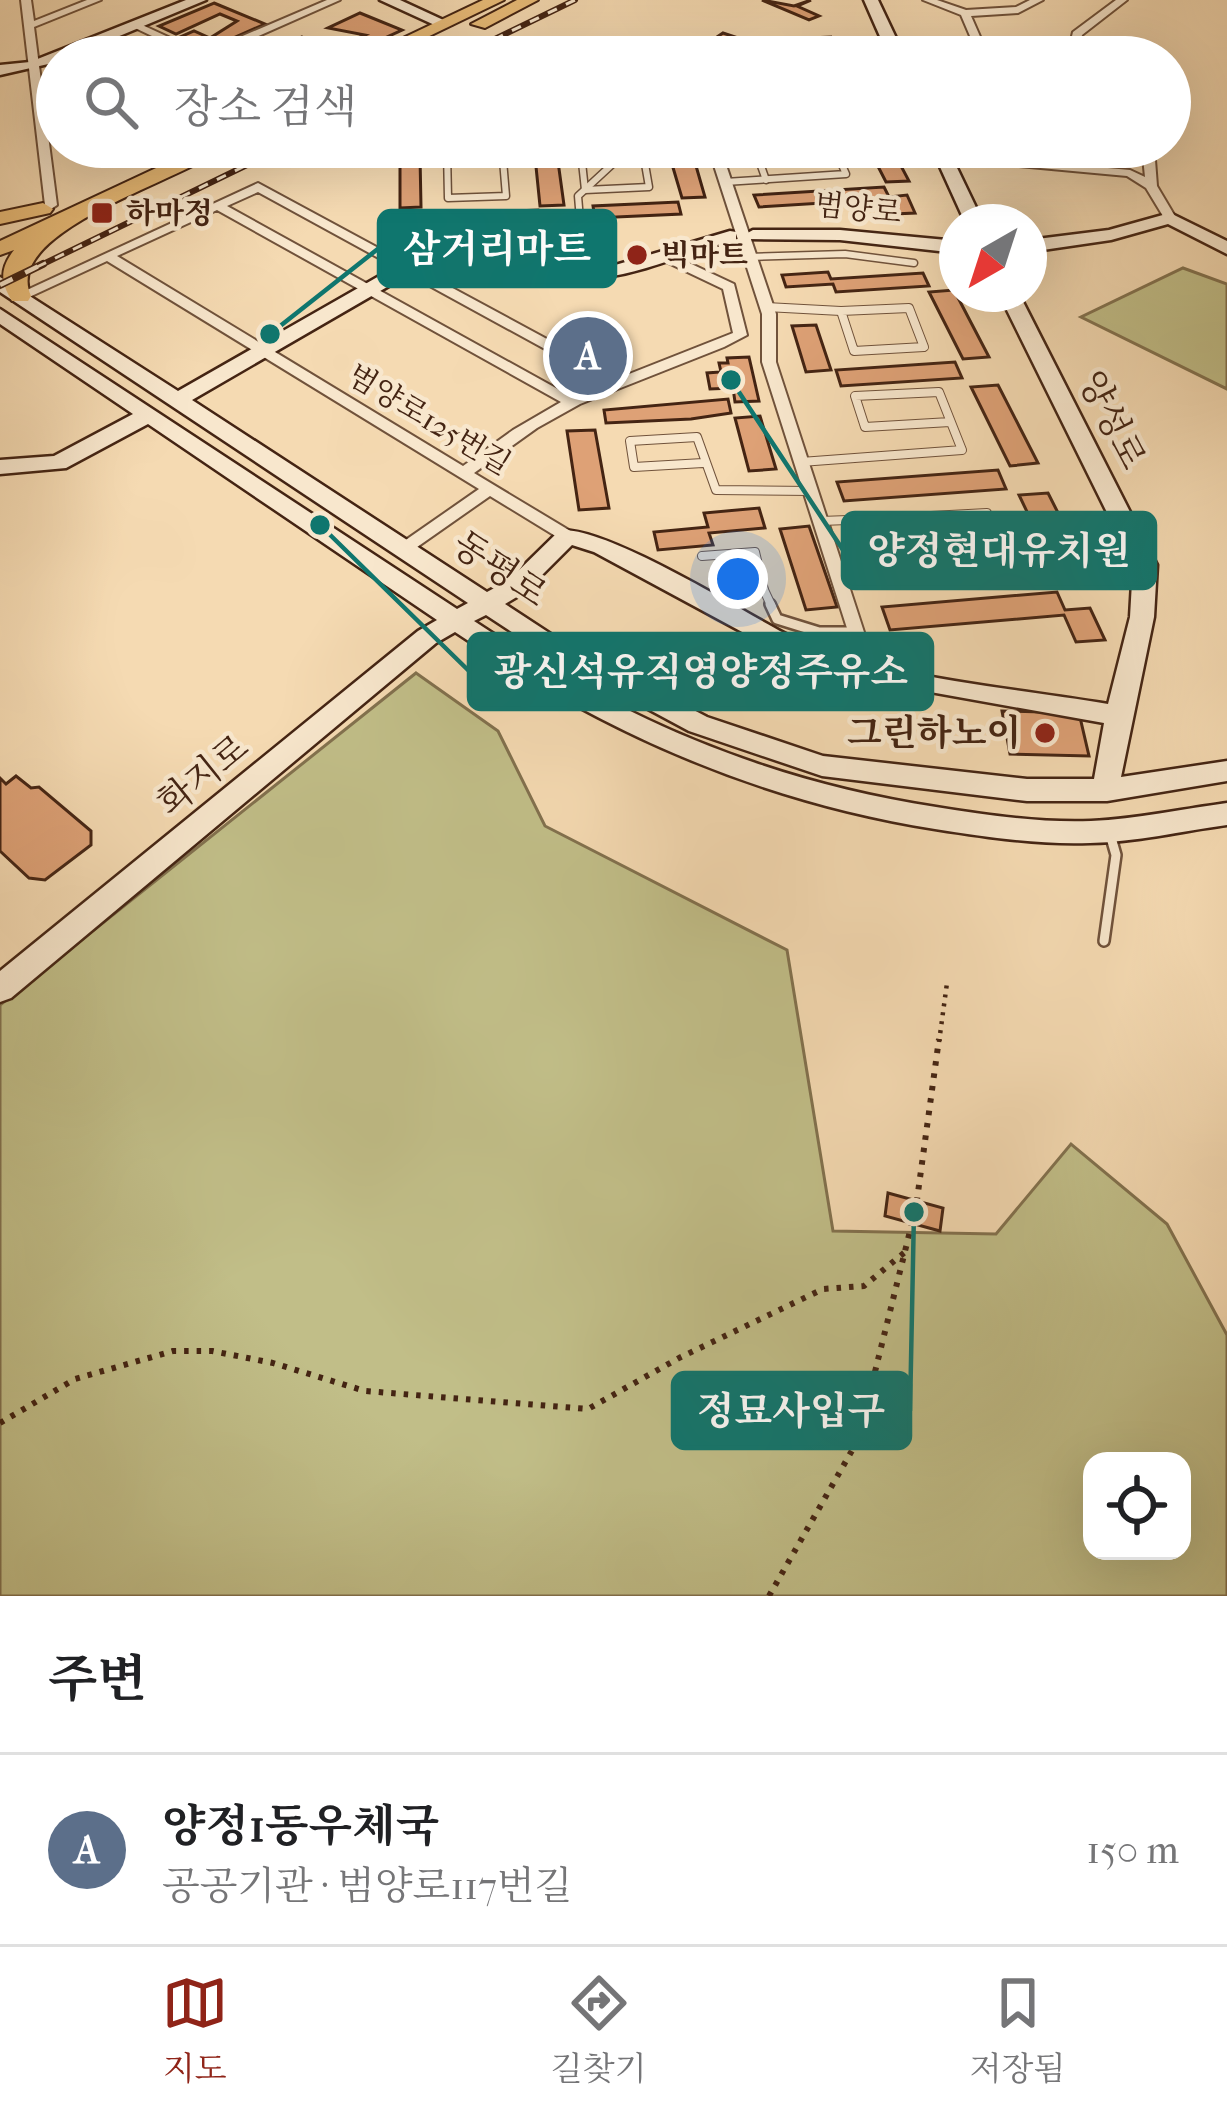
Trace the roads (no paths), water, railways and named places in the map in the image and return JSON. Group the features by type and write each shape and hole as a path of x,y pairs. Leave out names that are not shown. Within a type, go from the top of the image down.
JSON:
{"main road":[{"path":"418,36 496,0"},
{"path":"454,36 530,0"},
{"path":"0,249 49,213 136,168"},
{"path":"0,229 163,168"},
{"path":"0,218 49,213"},
{"path":"10,289 14,262 49,213"}],"street":[{"path":"26,0 36,92"},
{"path":"29,26 94,0"},
{"path":"110,36 200,0"},
{"path":"252,36 335,0"},
{"path":"387,0 444,24"},
{"path":"871,0 887,36"},
{"path":"928,0 965,13 1018,10 1038,0"},
{"path":"1077,36 1122,0"},
{"path":"965,13 975,36"},
{"path":"136,26 158,36"},
{"path":"0,70 36,65"},
{"path":"44,168 49,213"},
{"path":"721,168 733,227 749,256 766,307 776,384 869,672"},
{"path":"949,168 966,204"},
{"path":"1112,168 1151,186"},
{"path":"1150,168 1151,186 1170,218 1227,248"},
{"path":"10,289 111,258 258,187 618,383"},
{"path":"219,206 573,403"},
{"path":"1047,244 1170,218"},
{"path":"178,398 430,255 538,280 585,277 664,256 733,227"},
{"name":"범양로","path":"753,235 840,235 939,245"},
{"path":"664,256 729,287 740,335"},
{"name":"범양로125번길","path":"111,258 567,536"},
{"name":"동평로","path":"10,289 488,605 617,684 698,724 822,766 1027,790 1107,790 1227,771"},
{"name":"양성로","path":"1018,312 1145,565 1148,590 1115,715 1107,790"},
{"name":"동평로","path":"0,315 454,621 614,721 822,800 915,816 1023,829 1109,831 1227,814"},
{"path":"465,472 515,433 573,403 675,366 740,335 768,334"},
{"path":"0,467 58,463 150,414"},
{"path":"405,548 489,489"},
{"path":"567,536 602,546 803,654 869,672 1115,715"},
{"name":"화지로","path":"0,989 427,637 517,586 567,536"}],"lane":[{"path":"447,168 448,198 506,196 504,168"},
{"path":"583,168 585,190"},
{"path":"585,277 578,196 608,168"},
{"path":"585,190 650,188 646,168"},
{"path":"762,168 766,179"},
{"path":"725,182 846,175 843,168"},
{"path":"749,256 845,254 914,263"},
{"path":"766,307 909,308 924,347 854,350 841,311"},
{"path":"802,462 962,449 939,392 855,396 865,427 950,422"},
{"path":"703,463 634,467 630,441 698,437 703,463 716,490 811,490"},
{"path":"820,521 987,513 1008,567 894,576 875,519"},
{"path":"884,547 998,539"},
{"path":"702,556 755,552 777,619 819,632 856,632"},
{"path":"740,592 764,590"},
{"path":"1103,941 1116,855 1109,831"}],"railway":[{"path":"501,36 575,0"},
{"path":"37,267 241,168"},
{"path":"0,285 43,264"}],"place":[{"name":"하마정","path":"102,213"},
{"name":"빅마트","path":"637,255"},
{"name":"삼거리마트","path":"270,334"},
{"name":"양정1동우체국","path":"588,356"},
{"name":"양정현대유치원","path":"731,380"},
{"name":"광신석유직영양정주유소","path":"320,525"},
{"name":"그린하노이","path":"1045,733"},
{"name":"정묘사입구","path":"914,1212"}]}
